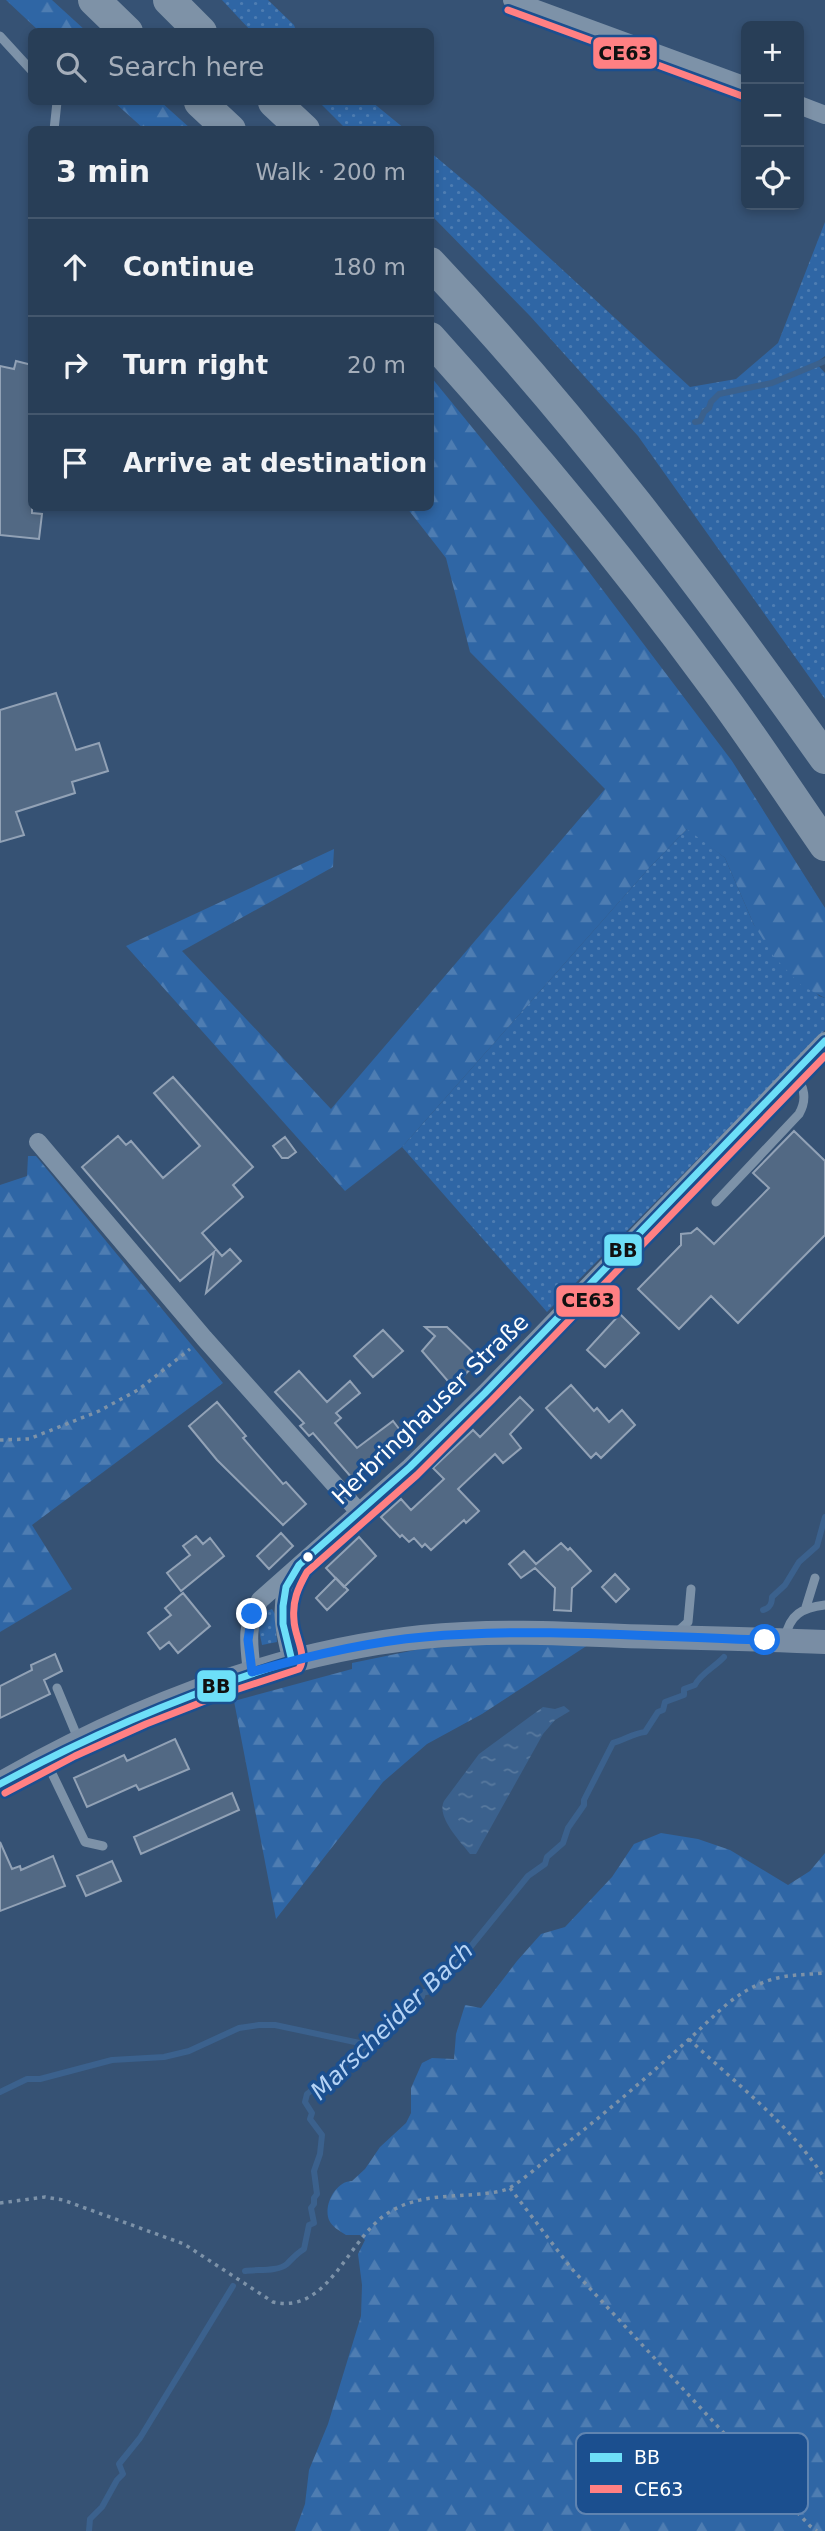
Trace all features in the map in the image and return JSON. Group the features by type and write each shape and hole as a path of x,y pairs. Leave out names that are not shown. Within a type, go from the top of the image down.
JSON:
{"highway":[{"path":"94,0 123,28"},
{"path":"169,0 197,28"},
{"path":"203,105 226,126"},
{"path":"277,105 299,126"},
{"path":"434,267 556,402 659,531 749,650 825,758"},
{"path":"434,342 517,435 621,564 713,684 825,845"}],"main road":[{"path":"0,1784 80,1742 180,1698 252,1672 292,1661 421,1637 548,1633 825,1642"}],"street":[{"path":"512,0 741,84"},
{"path":"804,107 825,115"},
{"name":"Herbringhauser Straße","path":"252,1672 248,1640 252,1614 270,1590 360,1513 511,1367 825,1041"},
{"path":"38,1142 204,1339 360,1513"},
{"name":"Herbringhauser Straße","path":"292,1661 283,1624 283,1606 286,1587 299,1565"}],"lane":[{"path":"0,36 28,67"},
{"path":"54,126 57,105"},
{"path":"716,1202 799,1114 803,1107 804,1092 800,1080 794,1074"},
{"path":"785,1641 788,1625 806,1607 815,1578"},
{"path":"672,1637 688,1622 691,1589"},
{"path":"806,1607 825,1605"},
{"path":"57,1688 80,1742"},
{"path":"45,1759 85,1842 103,1846"}],"path":[{"path":"0,1440 29,1439 99,1411 138,1390 204,1339"},
{"path":"0,2203 45,2197 63,2200 184,2244 260,2295 273,2302 292,2305 310,2297 322,2287 372,2225 400,2206 426,2198 487,2193 510,2188 606,2112 738,1995 786,1975 825,1973"},
{"path":"689,2039 786,2129 813,2160 825,2179"},
{"path":"510,2188 570,2268 723,2433"},
{"path":"799,2514 817,2531"}],"green space":[{"path":"6,0 52,0 83,28 36,28"},
{"path":"222,0 268,0 295,28 248,28"},
{"path":"117,105 164,105 188,126 141,126"},
{"path":"322,105 376,105 401,126 343,126"},
{"path":"434,155 479,193 690,387 736,379 778,343 825,222 825,356 816,363 825,373 825,699 638,436 530,316 434,218"},
{"path":"434,381 574,552 732,761 825,908 825,998 802,986 774,957 754,925 725,858 687,829 650,867 402,1147 345,1191 126,946 334,849 333,867 182,951 331,1109 605,789 470,652 446,558 409,511 434,511"},
{"path":"688,828 725,858 754,925 819,996 825,998 825,1030 547,1312 402,1147 650,867"},
{"path":"28,1156 36,1156 223,1383 32,1525 72,1589 0,1632 0,1185 27,1176"},
{"path":"272,1609 275,1614 277,1642 262,1645 258,1625 264,1612"},
{"path":"504,1642 588,1645 482,1714 427,1744 383,1782 276,1919 234,1701 352,1669 352,1663 420,1649"},
{"path":"661,1833 698,1839 730,1850 788,1885 810,1871 825,1853 825,2531 295,2531 305,2504 309,2470 328,2424 361,2316 362,2285 358,2254 365,2240 360,2235 346,2235 336,2229 328,2214 329,2201 336,2189 352,2181 365,2169 380,2147 406,2123 411,2113 411,2088 422,2063 432,2058 454,2059 456,2034 465,2005 481,2008 541,1934 565,1927 612,1877 634,1844"}],"water":[{"path":"564,1706 570,1711 555,1720 543,1734 476,1854 470,1854 446,1821 442,1807 444,1801 479,1754 543,1707 555,1709"}],"building":[{"path":"16,361 28,364 28,511 42,514 39,539 0,535 0,366 14,369"},
{"path":"56,693 76,750 99,743 108,771 72,782 75,793 16,812 24,835 0,842 0,710"},
{"path":"173,1077 253,1167 233,1185 243,1197 202,1233 222,1256 230,1249 241,1261 206,1293 214,1252 180,1281 82,1167 118,1136 126,1145 131,1141 163,1178 200,1146 154,1093"},
{"path":"794,1131 825,1161 825,1235 738,1323 711,1296 679,1329 638,1289 681,1245 681,1234 691,1233 697,1228 714,1244 769,1188 753,1173"},
{"path":"285,1137 296,1152 288,1158 282,1158 273,1146"},
{"path":"620,1314 639,1333 605,1367 587,1350"},
{"path":"425,1327 447,1327 480,1359 453,1387 422,1351 435,1336"},
{"path":"383,1330 403,1351 373,1377 354,1356"},
{"path":"299,1371 327,1402 350,1381 360,1393 336,1413 341,1418 335,1423 357,1448 393,1421 403,1434 352,1478 313,1433 309,1436 300,1426 304,1423 275,1392"},
{"path":"571,1385 594,1411 597,1408 609,1422 622,1410 635,1425 601,1458 596,1453 591,1458 546,1408"},
{"path":"520,1397 533,1410 510,1434 521,1448 503,1463 495,1454 458,1489 479,1511 466,1523 464,1520 431,1550 425,1544 422,1547 414,1538 409,1542 402,1535 400,1537 381,1517 401,1499 411,1510 444,1479 433,1468 473,1430 480,1437"},
{"path":"217,1402 246,1436 243,1438 283,1484 286,1482 306,1504 283,1525 217,1460 189,1426"},
{"path":"281,1533 293,1546 269,1569 257,1556"},
{"path":"196,1536 203,1544 210,1538 224,1556 181,1591 167,1573 190,1555 183,1546"},
{"path":"359,1537 376,1556 344,1587 326,1568"},
{"path":"561,1543 568,1550 570,1548 591,1571 572,1588 571,1611 554,1610 555,1588 535,1568 521,1578 509,1564 524,1551 536,1564"},
{"path":"615,1574 629,1589 616,1602 602,1587"},
{"path":"336,1578 348,1590 327,1610 316,1598"},
{"path":"183,1593 210,1626 178,1653 169,1642 160,1649 148,1633 171,1615 165,1608"},
{"path":"55,1654 62,1671 44,1680 50,1694 0,1718 0,1686 32,1670 31,1665"},
{"path":"175,1739 189,1769 139,1790 136,1785 87,1807 74,1778 124,1755 127,1761"},
{"path":"232,1793 239,1810 141,1854 134,1837"},
{"path":"0,1842 12,1869 20,1866 21,1870 53,1856 65,1886 0,1911"},
{"path":"112,1861 121,1881 86,1896 77,1876"}],"waterway":[{"path":"695,422 700,421 719,394 772,383 825,361"},
{"name":"Marscheider Bach","path":"763,1610 770,1605 772,1597 785,1585 799,1562 817,1546 825,1517"},
{"name":"Marscheider Bach","path":"245,2271 283,2267 304,2249 309,2225 314,2223 311,2208 317,2194 314,2171 320,2154 322,2135 310,2119 312,2113 305,2102 307,2094 369,2045 370,2039 381,2037 383,2028 455,1966 528,1876 545,1864 547,1857 563,1843 568,1828 584,1805 584,1800 613,1743 645,1732 658,1712 663,1710 665,1702 684,1695 684,1689 695,1685 724,1657"},
{"path":"0,2092 27,2079 40,2079 112,2060 164,2057 189,2051 239,2028 259,2025 275,2025 369,2045"},
{"name":"Marscheider Bach","path":"89,2531 90,2519 102,2507 123,2474 119,2464 140,2438 233,2286"}],"transit line":[{"name":"CE63","path":"508,10 741,96"},
{"name":"BB","path":"0,1784 143,1715 292,1661 283,1624 283,1606 286,1587 299,1565 410,1467 485,1393 825,1041"},
{"name":"CE63","path":"5,1793 75,1756 146,1724 220,1695 299,1669 302,1658 294,1607 298,1589 307,1572 417,1475 825,1056"}],"route":[{"path":"252,1614 248,1640 252,1672 328,1653 421,1637 464,1634 548,1633 765,1640"}]}
